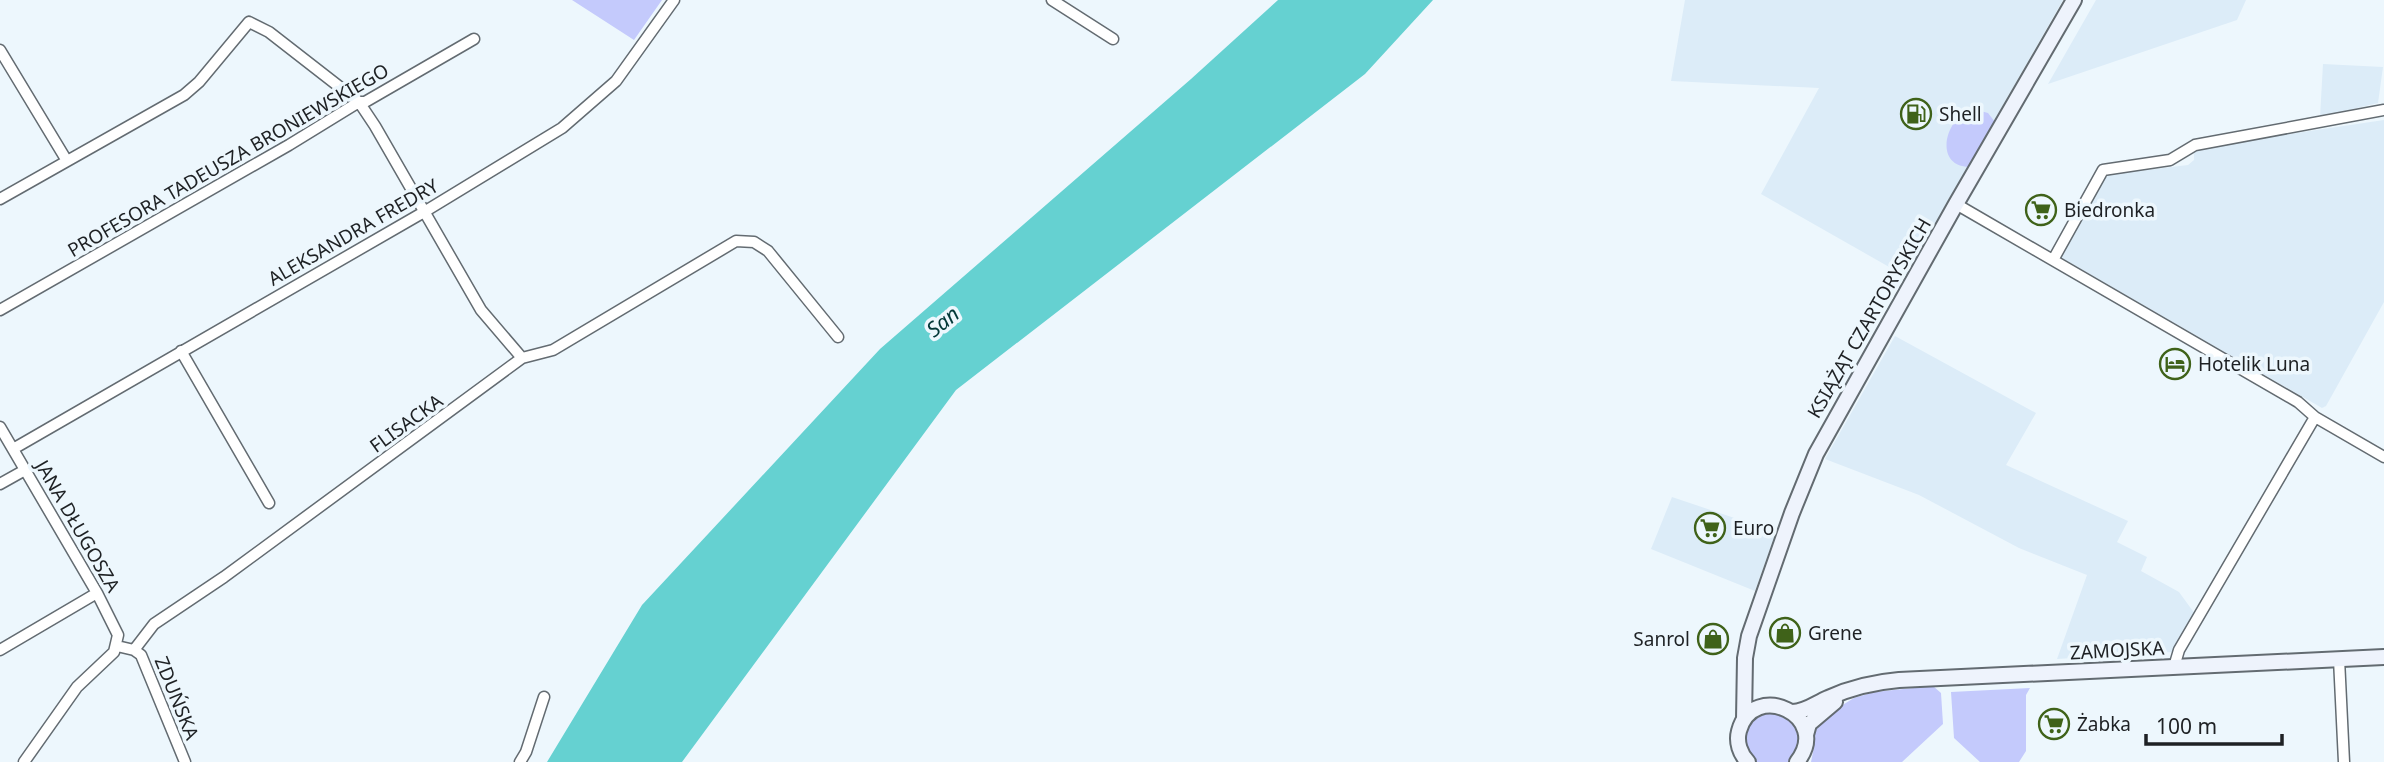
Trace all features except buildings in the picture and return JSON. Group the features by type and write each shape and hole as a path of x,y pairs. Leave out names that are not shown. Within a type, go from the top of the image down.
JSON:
{"main road":[{"name":"KSIĄŻĄT CZARTORYSKICH","path":"1748,762 1740,749 1738,739 1744,719 1746,651 1752,626 1812,463 1825,435 2074,0"},
{"name":"ZAMOJSKA","path":"1792,712 1808,709 1853,689 1899,680 2384,657"},
{"path":"1745,675 1760,702 1792,712 1803,726 1806,735 1801,759"},
{"name":"ZAMOJSKA","path":"1806,735 1809,724 1815,717 1853,689"},
{"path":"1744,719 1755,710 1770,705"}],"street":[{"name":"ALEKSANDRA FREDRY","path":"13,449 537,144 586,109 616,81 674,0"},
{"path":"1052,0 1113,39"},
{"path":"0,199 184,94 199,82 249,22 269,32 359,102 481,310 522,358"},
{"name":"PROFESORA TADEUSZA BRONIEWSKIEGO","path":"0,310 289,145 359,102 365,102 474,39"},
{"path":"0,50 67,161"},
{"path":"2053,260 2103,170 2170,160 2195,145 2384,110"},
{"path":"1956,204 2298,402 2315,417 2384,457"},
{"name":"FLISACKA","path":"134,650 154,624 224,577 522,358 553,350 736,241 754,242 768,251 838,337"},
{"path":"181,351 269,503"},
{"path":"2174,667 2179,650 2315,417"},
{"name":"JANA DŁUGOSZA","path":"0,426 116,628 117,646"},
{"path":"0,484 25,470"},
{"path":"0,650 97,593"},
{"path":"24,762 77,687 107,660 117,646 134,650"},
{"name":"ZDUŃSKA","path":"134,650 141,654 185,762"},
{"path":"2339,659 2344,762"},
{"path":"520,762 526,752 544,696"}],"shaded area":[{"path":"572,0 662,0 634,40"},
{"path":"1685,0 2063,0 1905,276 1761,194 1819,88 1671,81"},
{"path":"2096,0 2246,0 2237,20 2048,84"},
{"path":"2323,64 2383,67 2378,103 2320,117"},
{"path":"1973,109 1988,113 1995,122 1969,167 1957,164 1950,158 1947,140 1956,120"},
{"path":"2384,120 2384,302 2326,406 2322,408 2060,257 2106,175 2188,165 2194,160 2194,148"},
{"path":"1895,336 2036,413 2006,465 2128,521 2117,542 2147,557 2141,571 2179,592 2195,614 2172,652 2057,659 2087,575 2019,548 1919,495 1825,459"},
{"path":"1672,497 1776,532 1755,591 1651,549"},
{"path":"1933,686 1941,693 1943,724 1902,762 1811,762 1813,731 1816,725 1836,709 1854,698 1874,692"},
{"path":"2030,688 2026,695 2026,751 2019,762 1980,762 1954,738 1951,692"},
{"path":"1768,713 1788,719 1796,728 1798,748 1788,762 1756,762 1747,748 1745,741 1749,727 1760,716"}],"water":[{"name":"San","path":"1278,0 1433,0 1365,74 956,390 682,762 547,762 642,605 880,349"}],"place":[{"name":"Shell","path":"1916,114"},
{"name":"Biedronka","path":"2041,210"},
{"name":"Hotelik Luna","path":"2175,364"},
{"name":"Euro","path":"1710,528"},
{"name":"Grene","path":"1785,633"},
{"name":"Sanrol","path":"1713,639"},
{"name":"Żabka","path":"2054,724"}]}
